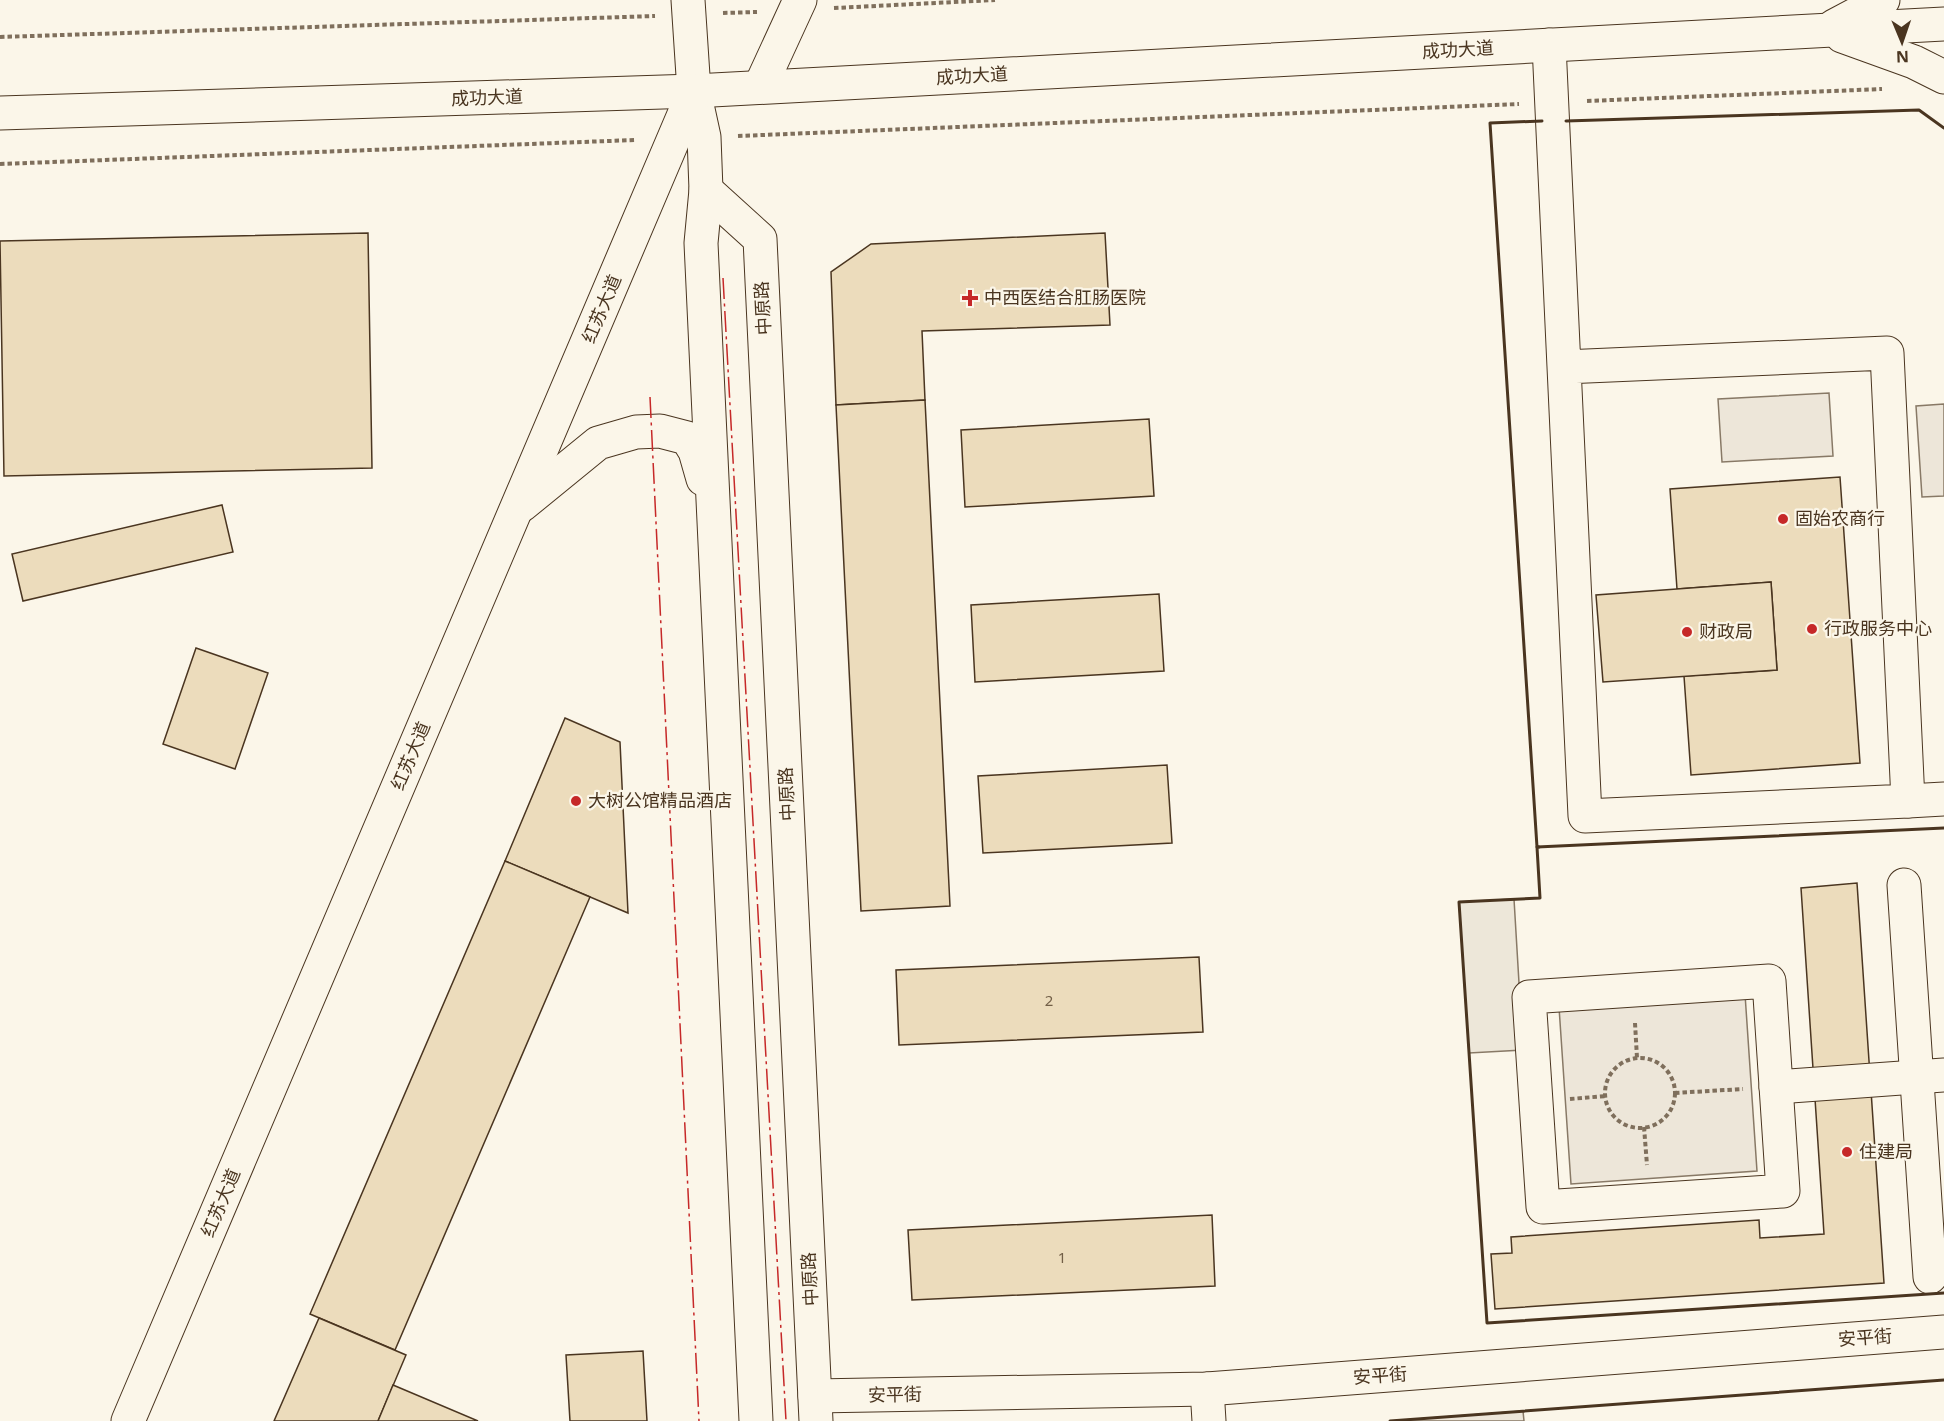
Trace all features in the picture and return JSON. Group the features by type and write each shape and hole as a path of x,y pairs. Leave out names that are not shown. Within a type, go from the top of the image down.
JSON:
{"main road":[{"path":"1826,30 1882,0"},
{"path":"760,87 798,5"},
{"path":"688,8 694,91"},
{"name":"成功大道","path":"0,113 694,91 1944,24"},
{"path":"1826,30 1914,63 1944,77"},
{"path":"1549,45 1585,816 1944,799"},
{"name":"红苏大道","path":"128,1421 516,510 689,137 694,91"},
{"path":"689,137 706,190 701,243 756,1421"},
{"name":"中原路","path":"706,190 760,239 816,1409"},
{"path":"1564,367 1887,352 1908,801"},
{"path":"516,510 597,443 636,432 660,431 687,438 695,451 712,508"},
{"path":"1904,885 1930,1076 1930,1277"},
{"path":"1769,981 1776,1087 1783,1191 1543,1207 1529,997 1769,981"},
{"path":"1776,1087 1930,1076"},
{"name":"安平街","path":"816,1409 1208,1405 1944,1332"}],"path":[{"path":"0,37 688,8 995,0"},
{"path":"0,164 1884,89"},
{"path":"1637,1058 1648,1059 1666,1070 1672,1079 1675,1093 1670,1110 1663,1119 1654,1125 1633,1127 1614,1116 1608,1107 1606,1085 1617,1066 1637,1058"},
{"path":"1675,1093 1776,1087"}],"shaded area":[{"path":"1829,393 1833,456 1722,462 1718,399"},
{"path":"1944,404 1944,496 1922,497 1916,406"},
{"path":"1514,899 1523,1050 1469,1053 1459,902"},
{"path":"1745,994 1757,1171 1571,1184 1559,1007"},
{"path":"1523,1411 1524,1421 1390,1421"}],"building":[{"path":"368,233 372,468 4,476 0,241"},
{"name":"中西医结合肛肠医院","path":"1105,233 1110,325 922,331 925,400 836,405 831,272 871,244"},
{"path":"925,400 950,906 861,911 836,405"},
{"path":"1149,419 1154,496 965,507 961,430"},
{"name":"行政服务中心","path":"1840,477 1860,763 1691,775 1684,676 1777,670 1771,582 1677,589 1670,489"},
{"path":"222,505 233,552 23,601 12,554"},
{"name":"财政局","path":"1771,582 1777,670 1603,682 1596,595"},
{"path":"1159,594 1164,671 975,682 971,605"},
{"path":"196,648 268,673 235,769 163,744"},
{"name":"大树公馆精品酒店","path":"565,718 620,742 628,913 505,861"},
{"path":"1167,765 1172,843 983,853 978,776"},
{"path":"505,861 590,897 395,1350 310,1314"},
{"name":"住建局","path":"1857,883 1884,1283 1495,1309 1491,1254 1512,1253 1511,1237 1759,1220 1760,1238 1824,1234 1801,888"},
{"path":"1199,957 1203,1032 899,1045 896,970"},
{"path":"1212,1215 1215,1286 912,1300 908,1230"},
{"path":"319,1318 406,1355 378,1421 274,1421"},
{"path":"643,1351 647,1421 570,1421 566,1355"},
{"path":"393,1385 478,1421 378,1421"}],"wall":[{"path":"1566,121 1919,110 1944,128"},
{"path":"1542,121 1490,123 1537,847 1944,828"},
{"path":"1539,847 1537,847 1540,898 1459,902 1487,1323 1944,1293"},
{"path":"1390,1421 1944,1380"}],"power":[{"path":"723,278 786,1421"},
{"path":"650,397 699,1421"}],"place":[{"name":"中西医结合肛肠医院","path":"970,298"},
{"name":"固始农商行","path":"1783,519"},
{"name":"行政服务中心","path":"1812,629"},
{"name":"财政局","path":"1687,632"},
{"name":"大树公馆精品酒店","path":"576,801"},
{"name":"住建局","path":"1847,1152"}]}
